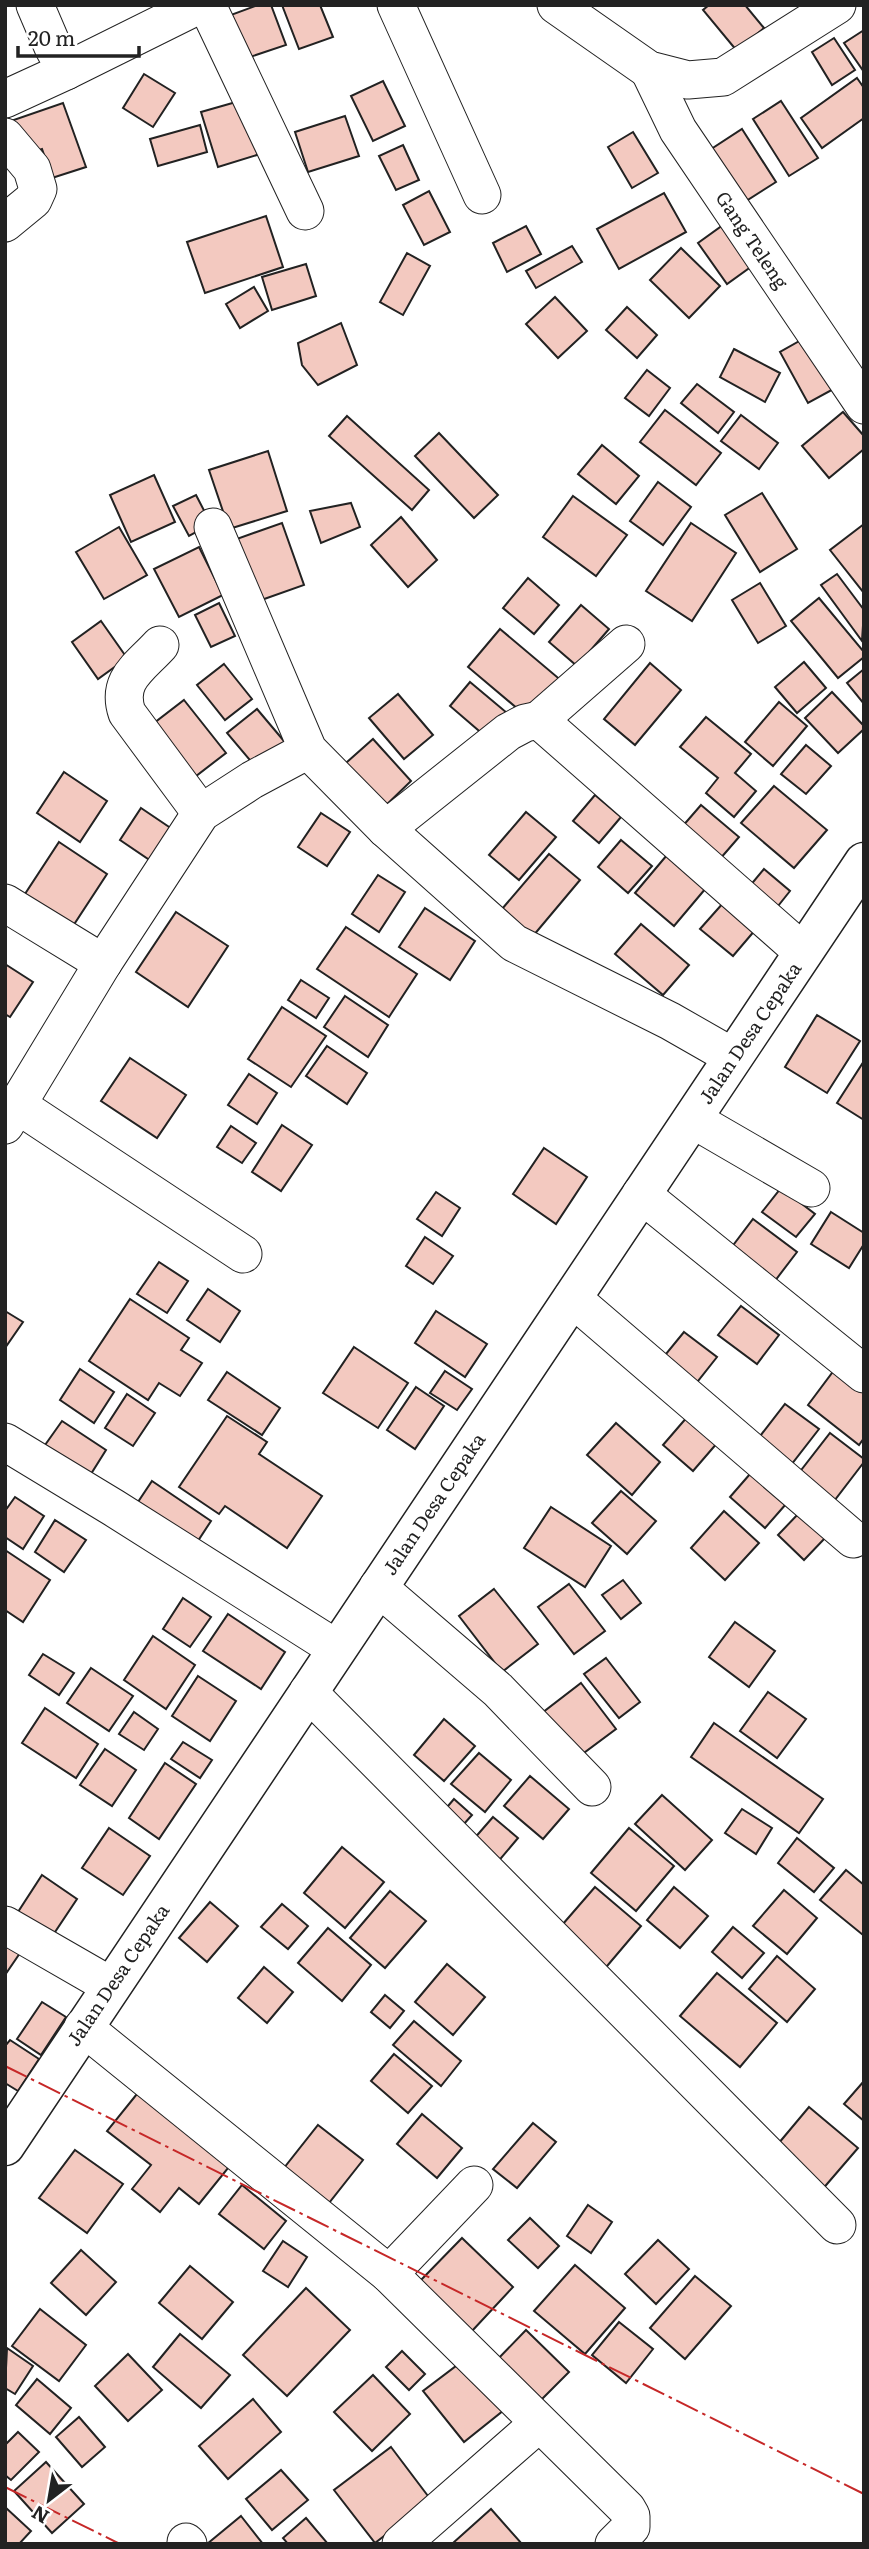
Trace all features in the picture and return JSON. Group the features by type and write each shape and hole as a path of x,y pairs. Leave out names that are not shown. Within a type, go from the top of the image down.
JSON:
{"street":[{"path":"35,5 66,71"},
{"path":"5,99 199,5"},
{"path":"207,5 305,211"},
{"path":"396,5 482,195"},
{"path":"556,5 649,69 688,80 723,77 837,5"},
{"name":"Gang Teleng","path":"649,69 678,130 864,405"},
{"path":"5,137 32,169 38,189 33,200 5,223"},
{"path":"214,527 307,750 386,829 514,943 670,1021 733,1057"},
{"path":"160,645 126,683 122,692 123,701 127,713 201,813"},
{"path":"386,829 508,732 525,723 539,720 626,645"},
{"path":"539,720 803,953"},
{"path":"243,1254 12,1115 103,963 201,813 252,780 307,750"},
{"name":"Jalan Desa Cepaka","path":"5,2146 803,953 859,880"},
{"path":"5,903 103,963"},
{"path":"692,1119 811,1188"},
{"path":"641,1194 864,1374"},
{"path":"572,1298 853,1539"},
{"path":"5,1442 337,1649"},
{"path":"378,1587 498,1690 592,1787"},
{"path":"308,1692 837,2225"},
{"path":"5,1925 111,1986"},
{"path":"83,2027 389,2274 521,2403 538,2424 566,2447 631,2515 631,2527 614,2544"},
{"path":"389,2274 474,2185"},
{"path":"401,2544 538,2424"}],"building":[{"path":"258,5 271,5 286,45 244,59 228,16"},
{"path":"282,5 320,5 333,37 299,49"},
{"path":"709,5 745,5 764,28 737,51 703,10"},
{"path":"864,30 864,72 844,43"},
{"path":"834,38 855,70 832,85 812,52"},
{"path":"144,74 175,93 153,127 123,108"},
{"path":"857,78 864,88 864,118 822,148 801,118"},
{"path":"383,81 405,126 373,141 351,96"},
{"path":"243,100 260,154 218,167 201,112"},
{"path":"781,101 818,158 789,176 753,119"},
{"path":"63,103 86,167 52,178 42,149 27,154 5,123"},
{"path":"345,116 359,156 308,172 295,132"},
{"path":"200,125 207,152 158,166 150,139"},
{"path":"742,129 776,182 735,208 702,155"},
{"path":"633,132 658,173 632,188 608,147"},
{"path":"403,145 419,180 396,190 379,156"},
{"path":"429,191 450,232 424,245 403,205"},
{"path":"664,193 686,232 619,269 597,229"},
{"path":"266,216 283,267 205,293 187,242"},
{"path":"730,220 759,261 727,284 698,243"},
{"path":"526,226 541,254 507,272 493,243"},
{"path":"572,246 582,262 536,288 526,271"},
{"path":"681,248 720,286 689,318 650,280"},
{"path":"407,253 430,266 403,315 380,302"},
{"path":"306,264 316,296 272,310 262,277"},
{"path":"254,287 268,311 240,328 226,304"},
{"path":"555,297 587,331 558,358 526,324"},
{"path":"627,307 657,335 637,358 606,330"},
{"path":"341,323 357,365 318,385 302,365 298,343"},
{"path":"810,335 839,386 808,403 780,352"},
{"path":"734,349 780,373 765,402 720,377"},
{"path":"647,370 670,388 649,416 625,398"},
{"path":"697,384 734,412 718,433 681,403"},
{"path":"665,410 721,453 696,485 640,442"},
{"path":"843,412 864,436 864,449 829,478 802,446"},
{"path":"741,415 778,443 759,469 721,441"},
{"path":"347,416 429,490 412,510 329,436"},
{"path":"439,433 498,495 474,518 415,456"},
{"path":"602,445 639,476 616,504 578,474"},
{"path":"268,451 287,511 229,529 209,470"},
{"path":"154,475 175,522 131,542 110,495"},
{"path":"658,482 691,507 663,545 630,521"},
{"path":"762,493 797,549 760,572 725,515"},
{"path":"196,495 211,524 189,536 173,506"},
{"path":"573,496 627,535 596,576 543,537"},
{"path":"351,503 360,527 321,543 310,511"},
{"path":"401,517 437,560 408,587 371,545"},
{"path":"282,523 304,585 253,603 231,541"},
{"path":"691,523 736,553 692,621 646,591"},
{"path":"864,524 864,593 830,550"},
{"path":"119,527 147,575 104,599 76,552"},
{"path":"199,547 223,595 179,617 154,569"},
{"path":"837,574 864,610 862,641 821,585"},
{"path":"528,578 559,605 534,634 503,608"},
{"path":"760,583 786,626 758,643 732,600"},
{"path":"819,598 864,652 864,657 838,678 791,621"},
{"path":"219,603 235,636 211,647 195,615"},
{"path":"581,605 609,629 577,666 549,642"},
{"path":"101,621 127,658 98,679 72,642"},
{"path":"500,629 563,682 531,720 468,667"},
{"path":"804,662 826,688 797,713 775,687"},
{"path":"650,663 681,690 635,745 604,719"},
{"path":"224,664 252,699 225,720 197,685"},
{"path":"864,669 864,704 847,683"},
{"path":"470,682 513,718 492,742 450,706"},
{"path":"832,692 864,726 838,753 805,718"},
{"path":"398,694 433,735 404,759 369,718"},
{"path":"184,700 226,753 187,783 145,730"},
{"path":"779,702 807,726 773,766 745,742"},
{"path":"257,709 289,747 260,772 227,733"},
{"path":"706,717 751,754 735,773 756,791 734,817 706,793 718,778 680,747"},
{"path":"373,739 411,781 378,813 338,770"},
{"path":"806,745 831,766 806,794 781,774"},
{"path":"64,772 107,801 80,842 37,813"},
{"path":"774,786 827,830 794,868 741,823"},
{"path":"595,795 621,817 599,843 573,821"},
{"path":"701,805 739,837 713,867 675,835"},
{"path":"141,808 178,833 157,865 120,840"},
{"path":"526,812 556,837 519,880 489,855"},
{"path":"321,813 350,832 327,866 298,847"},
{"path":"621,840 652,866 628,893 598,867"},
{"path":"59,842 107,874 71,929 23,897"},
{"path":"549,854 580,880 533,936 502,909"},
{"path":"667,855 706,888 674,926 635,893"},
{"path":"764,869 790,891 770,916 744,893"},
{"path":"378,875 405,892 379,932 352,914"},
{"path":"724,902 756,929 733,956 700,929"},
{"path":"425,908 475,941 450,980 399,947"},
{"path":"176,912 228,946 188,1007 136,972"},
{"path":"641,924 689,965 663,995 615,954"},
{"path":"346,927 417,974 389,1017 317,969"},
{"path":"5,964 33,982 10,1017 5,1014"},
{"path":"301,980 329,998 316,1018 288,1000"},
{"path":"345,996 388,1025 368,1057 324,1027"},
{"path":"282,1007 326,1036 291,1087 248,1059"},
{"path":"817,1015 860,1041 827,1093 785,1067"},
{"path":"327,1046 367,1073 347,1104 306,1076"},
{"path":"130,1058 186,1095 157,1138 101,1101"},
{"path":"864,1061 864,1120 837,1103"},
{"path":"249,1074 277,1093 257,1124 228,1105"},
{"path":"282,1125 312,1145 281,1191 252,1172"},
{"path":"231,1126 256,1143 242,1163 217,1147"},
{"path":"544,1148 587,1177 556,1224 513,1194"},
{"path":"781,1188 815,1214 796,1237 762,1212"},
{"path":"436,1192 460,1208 442,1236 417,1219"},
{"path":"831,1212 864,1233 864,1244 849,1268 811,1244"},
{"path":"753,1219 797,1252 768,1290 725,1256"},
{"path":"425,1237 453,1256 433,1284 406,1266"},
{"path":"159,1262 188,1281 167,1313 137,1294"},
{"path":"208,1289 240,1311 220,1342 187,1320"},
{"path":"130,1299 189,1338 181,1350 202,1363 180,1396 159,1383 148,1400 89,1361"},
{"path":"741,1306 779,1335 757,1364 718,1335"},
{"path":"5,1311 23,1322 5,1348"},
{"path":"436,1311 487,1344 465,1377 415,1343"},
{"path":"684,1332 717,1357 694,1386 661,1360"},
{"path":"354,1347 408,1383 378,1428 323,1393"},
{"path":"80,1369 114,1392 94,1423 60,1400"},
{"path":"835,1369 864,1391 864,1438 859,1445 808,1405"},
{"path":"445,1371 472,1389 457,1410 430,1393"},
{"path":"227,1372 280,1408 262,1435 208,1400"},
{"path":"416,1387 444,1406 415,1449 387,1430"},
{"path":"127,1394 155,1413 133,1446 105,1428"},
{"path":"785,1404 819,1429 784,1474 750,1449"},
{"path":"227,1416 267,1442 259,1454 322,1496 287,1548 225,1506 219,1514 179,1487"},
{"path":"688,1416 718,1442 693,1471 663,1445"},
{"path":"62,1421 106,1450 84,1485 38,1455"},
{"path":"616,1423 660,1462 632,1495 587,1455"},
{"path":"830,1433 864,1459 831,1505 795,1478"},
{"path":"750,1474 786,1504 765,1528 730,1497"},
{"path":"152,1481 211,1521 192,1550 132,1511"},
{"path":"621,1491 656,1521 627,1554 592,1523"},
{"path":"15,1497 44,1516 23,1549 5,1537 5,1511"},
{"path":"551,1507 611,1546 585,1587 524,1548"},
{"path":"724,1511 759,1543 725,1580 691,1548"},
{"path":"800,1512 826,1537 804,1560 778,1535"},
{"path":"55,1520 86,1540 64,1572 35,1552"},
{"path":"5,1550 50,1580 23,1622 5,1610"},
{"path":"623,1580 641,1603 621,1619 602,1595"},
{"path":"569,1584 605,1631 574,1654 538,1607"},
{"path":"494,1589 538,1644 502,1672 459,1616"},
{"path":"183,1598 211,1617 190,1647 163,1629"},
{"path":"228,1614 285,1652 261,1689 203,1651"},
{"path":"735,1622 775,1651 749,1687 709,1657"},
{"path":"153,1636 195,1665 166,1709 124,1680"},
{"path":"43,1654 74,1673 59,1695 29,1675"},
{"path":"606,1658 640,1702 619,1718 584,1674"},
{"path":"91,1668 133,1696 109,1731 67,1703"},
{"path":"198,1676 236,1701 210,1741 172,1716"},
{"path":"581,1683 616,1729 577,1758 542,1713"},
{"path":"768,1692 806,1719 777,1758 740,1731"},
{"path":"45,1708 98,1744 76,1778 22,1743"},
{"path":"134,1712 158,1729 144,1750 119,1734"},
{"path":"444,1719 475,1746 444,1781 414,1755"},
{"path":"714,1723 823,1799 799,1833 691,1757"},
{"path":"183,1742 212,1760 200,1778 171,1759"},
{"path":"105,1749 136,1770 112,1806 80,1785"},
{"path":"479,1753 511,1780 485,1812 451,1784"},
{"path":"165,1763 196,1784 159,1839 129,1818"},
{"path":"530,1776 569,1809 543,1839 504,1806"},
{"path":"662,1795 712,1840 685,1870 635,1824"},
{"path":"454,1799 472,1815 454,1835 436,1820"},
{"path":"742,1809 772,1828 756,1854 725,1833"},
{"path":"493,1817 518,1838 491,1870 466,1848"},
{"path":"109,1828 150,1856 123,1895 82,1868"},
{"path":"629,1828 674,1866 636,1911 591,1873"},
{"path":"797,1838 834,1868 814,1892 778,1863"},
{"path":"342,1847 384,1882 345,1928 304,1893"},
{"path":"846,1870 864,1885 863,1935 820,1900"},
{"path":"42,1875 77,1899 53,1935 18,1912"},
{"path":"595,1887 641,1926 602,1972 556,1932"},
{"path":"674,1887 708,1916 680,1948 647,1920"},
{"path":"784,1890 817,1918 787,1954 753,1926"},
{"path":"390,1891 426,1921 385,1968 350,1938"},
{"path":"210,1902 238,1926 207,1962 179,1938"},
{"path":"282,1904 308,1926 288,1949 261,1927"},
{"path":"733,1927 764,1953 742,1978 712,1952"},
{"path":"328,1928 371,1965 342,2001 298,1963"},
{"path":"5,1943 20,1953 5,1975"},
{"path":"777,1956 815,1989 787,2022 749,1989"},
{"path":"447,1964 485,1997 453,2035 415,2002"},
{"path":"264,1967 293,1992 267,2023 238,1998"},
{"path":"717,1973 777,2023 740,2067 680,2016"},
{"path":"385,1995 404,2011 390,2028 371,2012"},
{"path":"42,2002 66,2017 41,2055 17,2039"},
{"path":"414,2021 461,2061 441,2086 393,2045"},
{"path":"10,2040 39,2059 18,2091 5,2083 5,2046"},
{"path":"394,2054 432,2086 408,2113 371,2081"},
{"path":"864,2081 864,2121 844,2104"},
{"path":"145,2084 237,2157 199,2204 179,2188 160,2212 132,2189 151,2165 107,2131"},
{"path":"809,2107 858,2148 821,2191 773,2150"},
{"path":"422,2114 462,2148 437,2178 397,2144"},
{"path":"533,2123 556,2142 517,2188 493,2169"},
{"path":"318,2125 363,2160 325,2208 280,2173"},
{"path":"75,2150 123,2184 87,2233 39,2198"},
{"path":"242,2185 286,2221 264,2249 219,2214"},
{"path":"588,2205 612,2222 591,2253 567,2236"},
{"path":"530,2218 559,2246 538,2268 508,2240"},
{"path":"462,2238 513,2287 472,2331 420,2281"},
{"path":"658,2240 689,2269 656,2304 625,2274"},
{"path":"283,2241 307,2257 288,2287 263,2271"},
{"path":"81,2250 116,2282 86,2315 51,2283"},
{"path":"575,2265 625,2308 585,2354 534,2311"},
{"path":"190,2266 233,2302 202,2339 159,2303"},
{"path":"695,2276 731,2306 685,2359 650,2328"},
{"path":"306,2288 350,2330 287,2396 243,2355"},
{"path":"40,2309 86,2345 59,2381 12,2346"},
{"path":"619,2322 653,2349 626,2383 592,2355"},
{"path":"526,2330 569,2372 538,2403 495,2362"},
{"path":"180,2334 230,2375 201,2408 153,2367"},
{"path":"7,2348 33,2366 15,2394 5,2388"},
{"path":"402,2351 425,2374 409,2390 386,2367"},
{"path":"128,2354 162,2390 128,2421 95,2386"},
{"path":"464,2360 504,2410 464,2442 423,2391"},
{"path":"373,2375 410,2414 372,2451 334,2412"},
{"path":"37,2379 71,2408 50,2434 16,2405"},
{"path":"253,2399 281,2432 228,2479 199,2446"},
{"path":"79,2417 105,2447 82,2467 56,2437"},
{"path":"18,2432 39,2452 11,2480 5,2475 5,2445"},
{"path":"391,2447 431,2500 375,2543 334,2490"},
{"path":"46,2462 84,2504 52,2533 14,2491"},
{"path":"281,2470 308,2500 272,2530 246,2499"},
{"path":"5,2507 31,2531 19,2544 5,2544"},
{"path":"491,2509 522,2544 453,2543"},
{"path":"241,2516 263,2544 207,2544"},
{"path":"306,2518 328,2544 288,2544 283,2538"}],"power":[{"path":"5,2066 864,2494"},
{"path":"5,2487 120,2544"}]}
